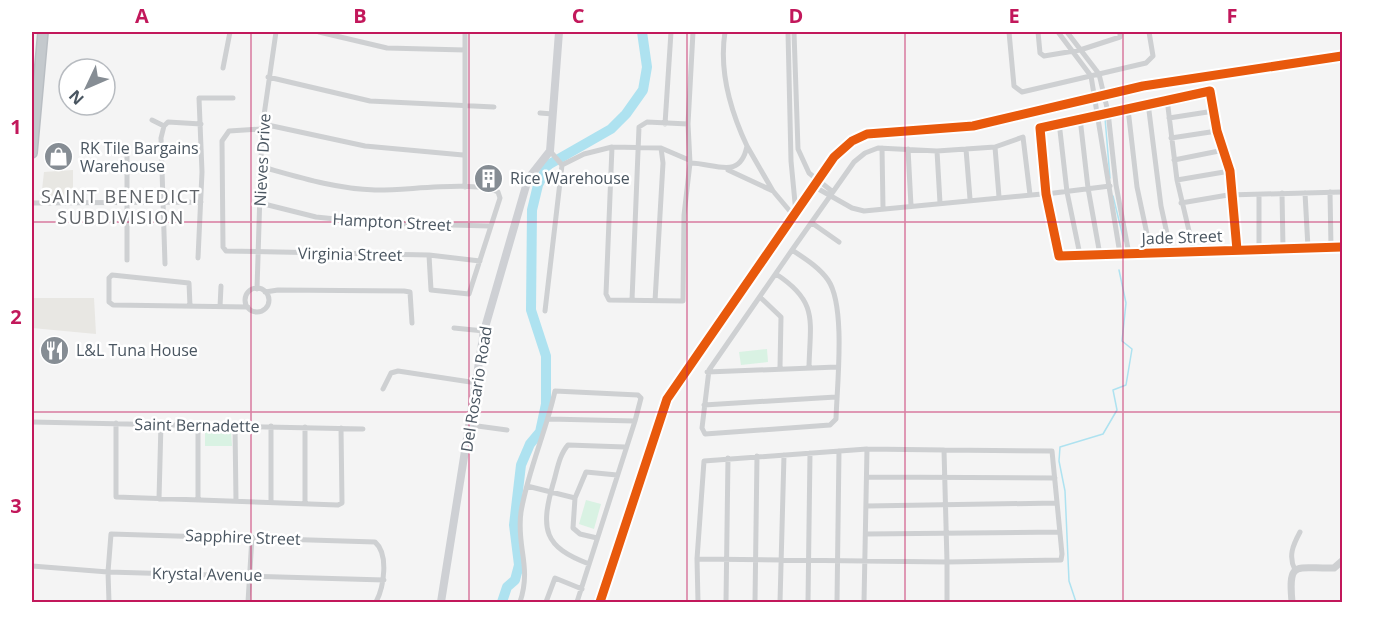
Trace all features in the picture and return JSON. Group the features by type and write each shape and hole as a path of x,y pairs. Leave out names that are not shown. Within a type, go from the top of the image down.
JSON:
{"highway":[{"path":"32,153 43,32"}],"main road":[{"path":"553,153 553,114 559,32"},
{"name":"Del Rosario Road","path":"441,603 484,331 528,179 553,153"}],"street":[{"path":"223,68 230,32"},
{"name":"Nieves Drive","path":"248,307 246,297 250,291 257,289 263,127 268,77 276,32"},
{"path":"319,32 387,48 465,50"},
{"path":"465,32 463,155 465,187"},
{"path":"665,124 670,32"},
{"path":"612,147 607,297 612,301 683,301 684,215 690,161 688,124 693,32"},
{"path":"725,32 724,49 728,93 735,122 773,191 795,215"},
{"path":"788,32 791,161 795,215"},
{"path":"794,32 798,149 817,184 857,210 1067,192 1116,185"},
{"path":"1009,32 1014,86 1019,92 1150,62 1154,56 1149,32"},
{"path":"1038,32 1040,53 1044,56 1080,50 1116,40 1120,32"},
{"path":"1058,32 1091,76 1120,254"},
{"path":"1067,32 1099,74 1108,112 1116,185 1129,254"},
{"path":"600,603 667,399 843,148 867,134 996,122 1104,94 1252,68 1342,56"},
{"path":"268,77 370,101 494,107"},
{"path":"1044,194 1040,128 1059,122 1210,91 1217,131 1230,171 1237,250"},
{"path":"198,258 201,202 200,96 233,98"},
{"path":"1167,99 1176,180 1194,252"},
{"path":"1148,104 1159,196 1171,252"},
{"path":"1128,109 1137,187 1151,253"},
{"path":"1169,118 1214,111"},
{"path":"540,113 553,114"},
{"path":"1080,118 1088,188 1100,255"},
{"path":"152,120 164,126"},
{"path":"165,264 162,201 164,126 168,122 201,124"},
{"path":"1059,122 1067,192 1080,255"},
{"path":"632,300 639,127 643,123 688,124"},
{"path":"263,127 364,146 463,155"},
{"name":"Virginia Street","path":"263,127 229,131 222,141 223,247 230,252 429,255 480,261"},
{"path":"1171,138 1217,131"},
{"path":"792,250 828,279 834,293 840,322 836,418 830,425 705,434 702,428 707,372 792,250 812,223 854,162 866,153 882,148 938,151 995,147 1019,137 1025,139 1030,195"},
{"path":"728,169 739,164 747,146"},
{"path":"562,164 584,154 612,147 661,148 690,161 728,169 773,191"},
{"path":"995,147 999,197"},
{"path":"655,301 663,163 661,148"},
{"path":"882,148 883,208"},
{"path":"908,149 911,206"},
{"path":"966,149 970,199"},
{"path":"127,150 127,260"},
{"path":"1174,160 1224,150"},
{"path":"938,151 940,203"},
{"path":"545,311 562,164 553,153"},
{"path":"262,167 314,181 373,190 465,187 498,192 500,198 469,294 433,292 429,255"},
{"path":"1176,180 1230,171"},
{"path":"1330,192 1331,247"},
{"path":"1181,203 1231,195 1342,192"},
{"path":"1282,193 1283,248"},
{"path":"1305,193 1308,248"},
{"name":"Jade Street","path":"1044,194 1059,256 1342,246"},
{"path":"1259,195 1259,249"},
{"path":"32,203 201,202"},
{"name":"Hampton Street","path":"260,203 316,217 375,223 490,226"},
{"path":"812,223 839,242"},
{"path":"776,274 801,292 809,309 809,367"},
{"path":"190,306 190,283 112,275 109,278 110,302 113,305 248,307 258,312 265,309 268,303 265,292"},
{"path":"220,308 221,286"},
{"path":"257,289 265,292 298,290 410,292 412,323"},
{"path":"760,297 781,317 780,367"},
{"path":"454,328 484,331"},
{"path":"707,372 780,367 837,367"},
{"path":"383,389 392,373 398,371 477,383"},
{"path":"520,603 527,584 519,533 527,486 549,419 555,391 638,395 641,398 635,421 577,603"},
{"path":"704,405 836,397"},
{"path":"549,419 635,421"},
{"name":"Saint Bernadette","path":"32,422 363,429"},
{"path":"116,423 115,494 120,498 271,501 338,505 342,502 341,428"},
{"path":"159,499 161,423"},
{"path":"198,424 198,500"},
{"path":"470,425 507,430"},
{"path":"235,426 236,501"},
{"path":"271,501 272,426"},
{"path":"305,427 305,503"},
{"path":"589,564 557,549 550,538 546,518 563,450 568,445 626,447"},
{"path":"864,603 867,449"},
{"path":"698,559 866,562 1061,560 1054,453 1050,449 867,449 706,459 702,463 698,559 698,603"},
{"path":"944,450 947,603"},
{"path":"837,603 839,451"},
{"path":"808,603 810,453"},
{"path":"780,603 783,455"},
{"path":"755,603 757,456"},
{"path":"726,603 728,458"},
{"path":"597,538 579,534 573,528 575,498 586,472 616,475"},
{"path":"868,477 1055,478"},
{"path":"527,486 575,498"},
{"path":"867,506 1057,503"},
{"path":"867,534 1060,532"},
{"path":"1295,570 1291,559 1293,546 1300,532"},
{"name":"Sapphire Street","path":"108,572 111,534 252,537 375,542 380,547 384,580"},
{"path":"248,603 252,537"},
{"path":"1295,570 1334,568 1342,561"},
{"name":"Krystal Avenue","path":"32,566 108,572 384,580"},
{"path":"1292,603 1290,577 1295,570"},
{"path":"108,572 109,603"},
{"path":"546,603 555,578 582,588"},
{"path":"376,603 384,580"}],"shaded area":[{"path":"73,170 73,197 41,199 44,172"},
{"path":"33,298 94,298 96,334 32,328"}],"green space":[{"path":"767,349 768,362 741,365 739,352"},
{"path":"205,431 231,431 232,446 205,446"},
{"path":"586,500 601,504 594,529 579,524"}],"waterway":[{"path":"502,602 507,587 515,580 519,565 514,525 521,465 530,444 540,432 546,404 546,356 531,310 532,210 538,185 548,165 611,129 626,114 643,90 647,67 642,32"},
{"path":"1105,118 1110,178"},
{"path":"1113,196 1124,241"},
{"path":"1076,602 1069,581 1065,491 1059,461 1060,447 1103,434 1117,410 1113,390 1126,385 1132,349 1122,341 1126,303 1119,270"}],"cycle path":[{"path":"600,602 667,399 834,157 852,141 867,134 973,126 1143,86 1342,56"},
{"path":"1237,250 1230,171 1217,131 1210,91 1040,128 1046,194 1059,256 1342,247"}],"place":[{"name":"RK Tile Bargains Warehouse","path":"59,157"},
{"name":"Rice Warehouse","path":"489,178"},
{"name":"L&L Tuna House","path":"55,350"}],"district":[{"name":"SAINT BENEDICT SUBDIVISION","path":"121,206"}]}
